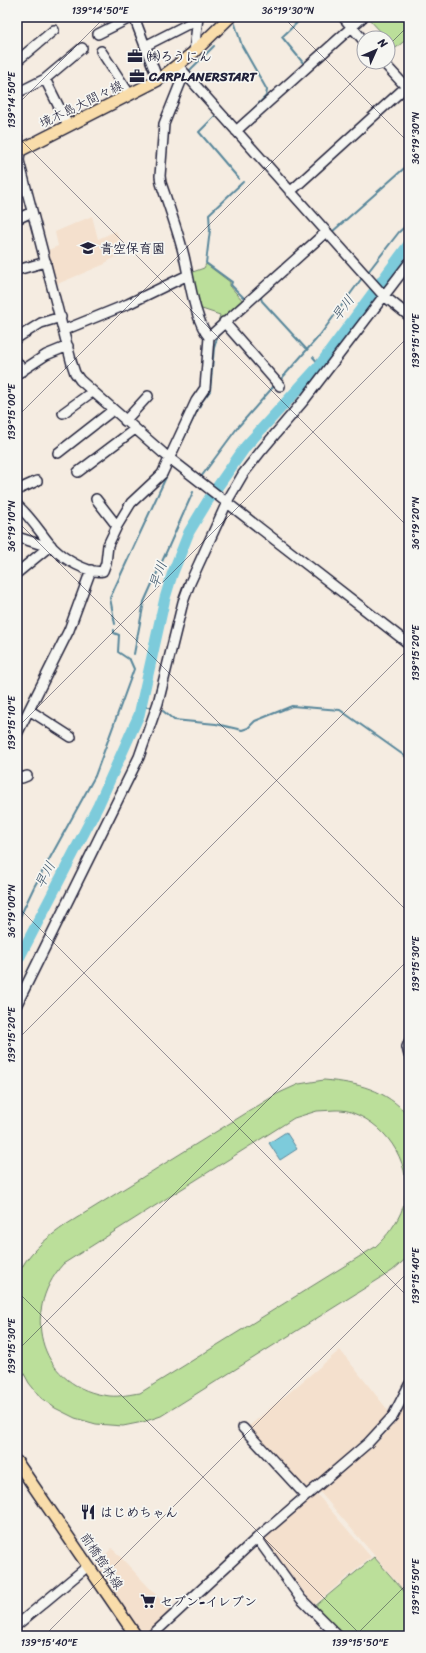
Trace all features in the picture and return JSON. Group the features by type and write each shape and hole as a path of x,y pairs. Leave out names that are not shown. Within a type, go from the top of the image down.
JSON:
{"main road":[{"name":"境木島大間々線","path":"18,151 158,80 181,70 194,52 230,17"},
{"name":"前橋館林線","path":"17,1462 136,1636"}],"street":[{"path":"98,34 133,17 158,80"},
{"path":"343,17 356,31"},
{"path":"236,131 363,17"},
{"path":"145,46 198,18"},
{"path":"194,52 198,18"},
{"path":"17,69 17,60 54,30"},
{"path":"17,93 45,79 82,48"},
{"path":"101,51 130,95"},
{"path":"181,70 369,280 409,316"},
{"path":"181,70 164,124 160,176 184,256 194,302 205,333 209,337"},
{"path":"290,192 407,86 391,70"},
{"path":"45,79 68,125"},
{"path":"17,136 19,161 75,374 92,392 169,458 357,601 409,644"},
{"path":"17,219 32,212"},
{"path":"17,537 50,546 66,557 91,570 101,571 105,568 108,545 117,526 131,503 162,474 196,401 205,388 209,337 326,232"},
{"path":"17,270 46,262"},
{"path":"17,1004 139,757 158,703 186,596 225,502 243,474 305,399 383,294 409,263"},
{"path":"64,330 128,304 188,275"},
{"path":"17,338 41,324 61,317"},
{"path":"224,322 280,386"},
{"path":"17,362 20,372 46,355 68,346"},
{"path":"63,413 92,392"},
{"path":"126,420 148,396"},
{"path":"58,453 113,410"},
{"path":"78,472 135,429"},
{"path":"17,490 38,482"},
{"path":"96,499 117,526"},
{"path":"17,505 30,516 50,546"},
{"path":"17,573 50,546"},
{"path":"17,734 69,630 91,570"},
{"path":"29,710 71,737"},
{"path":"17,775 22,778 27,776"},
{"path":"409,1042 407,1047 409,1055"},
{"path":"151,1636 305,1495 368,1443 393,1416 409,1385"},
{"path":"243,1428 305,1495"},
{"path":"257,1538 301,1599 338,1636"},
{"path":"17,1625 88,1566"}],"shaded area":[{"name":"青空保育園","path":"92,216 98,239 116,231 125,252 105,264 55,285 46,251 58,246 55,232"},
{"path":"340,1350 391,1414 305,1491 248,1427"},
{"path":"409,1396 409,1596 319,1491 378,1442 397,1420"},
{"path":"315,1492 371,1557 314,1605 262,1537"},
{"path":"112,1548 173,1613 146,1636 142,1636 94,1566"}],"green space":[{"path":"367,17 409,17 409,37 396,48 396,30 379,30"},
{"path":"206,264 230,282 230,286 244,302 217,326 220,315 199,308 190,273 204,268"},
{"path":"324,1080 360,1086 370,1089 390,1099 409,1116 409,1256 392,1271 161,1416 143,1422 123,1426 96,1424 75,1418 55,1408 41,1398 29,1383 17,1361 17,1278 31,1254 44,1241 67,1224 277,1094 299,1084","holes":["337,1110 351,1112 366,1119 378,1128 388,1138 396,1150 402,1164 406,1192 403,1207 395,1223 375,1247 140,1393 110,1396 86,1390 67,1379 53,1364 44,1346 40,1326 42,1305 50,1284 63,1264 294,1118 317,1111"]},
{"path":"374,1557 409,1597 409,1636 343,1636 314,1607"}],"water":[{"path":"286,1132 297,1149 280,1160 269,1143"}],"waterway":[{"path":"301,17 302,18 282,37 304,64"},
{"path":"235,24 242,46 267,90 266,96 242,121"},
{"path":"188,72 214,46"},
{"path":"216,115 199,132 239,179"},
{"path":"243,132 254,144"},
{"path":"332,232 409,164"},
{"path":"243,182 209,214 210,230 206,263 232,282 231,285 245,299 246,298"},
{"path":"368,272 399,232 409,223"},
{"name":"早川","path":"17,962 98,806 139,715 165,598 172,575 189,532 209,499 246,446 319,366 409,244"},
{"path":"282,378 320,335 362,278"},
{"path":"262,295 262,301 307,350"},
{"path":"182,442 201,403 210,391 214,348 218,335"},
{"path":"313,357 320,365"},
{"path":"201,477 238,427 274,386"},
{"path":"115,624 110,598 167,475"},
{"path":"134,654 144,602 193,492"},
{"path":"17,923 34,887 95,776 134,669 130,660 118,652 119,635 114,633 114,630"},
{"path":"163,711 174,720 216,724 242,730 248,728 255,721 292,706 340,710 409,759"},
{"path":"142,707 151,707"}],"place":[{"name":"㈱ろうにん","path":"135,56"},
{"name":"CARPLANERSTART","path":"137,76"},
{"name":"青空保育園","path":"88,248"},
{"name":"はじめちゃん","path":"88,1512"},
{"name":"セブン-イレブン","path":"148,1601"}]}
